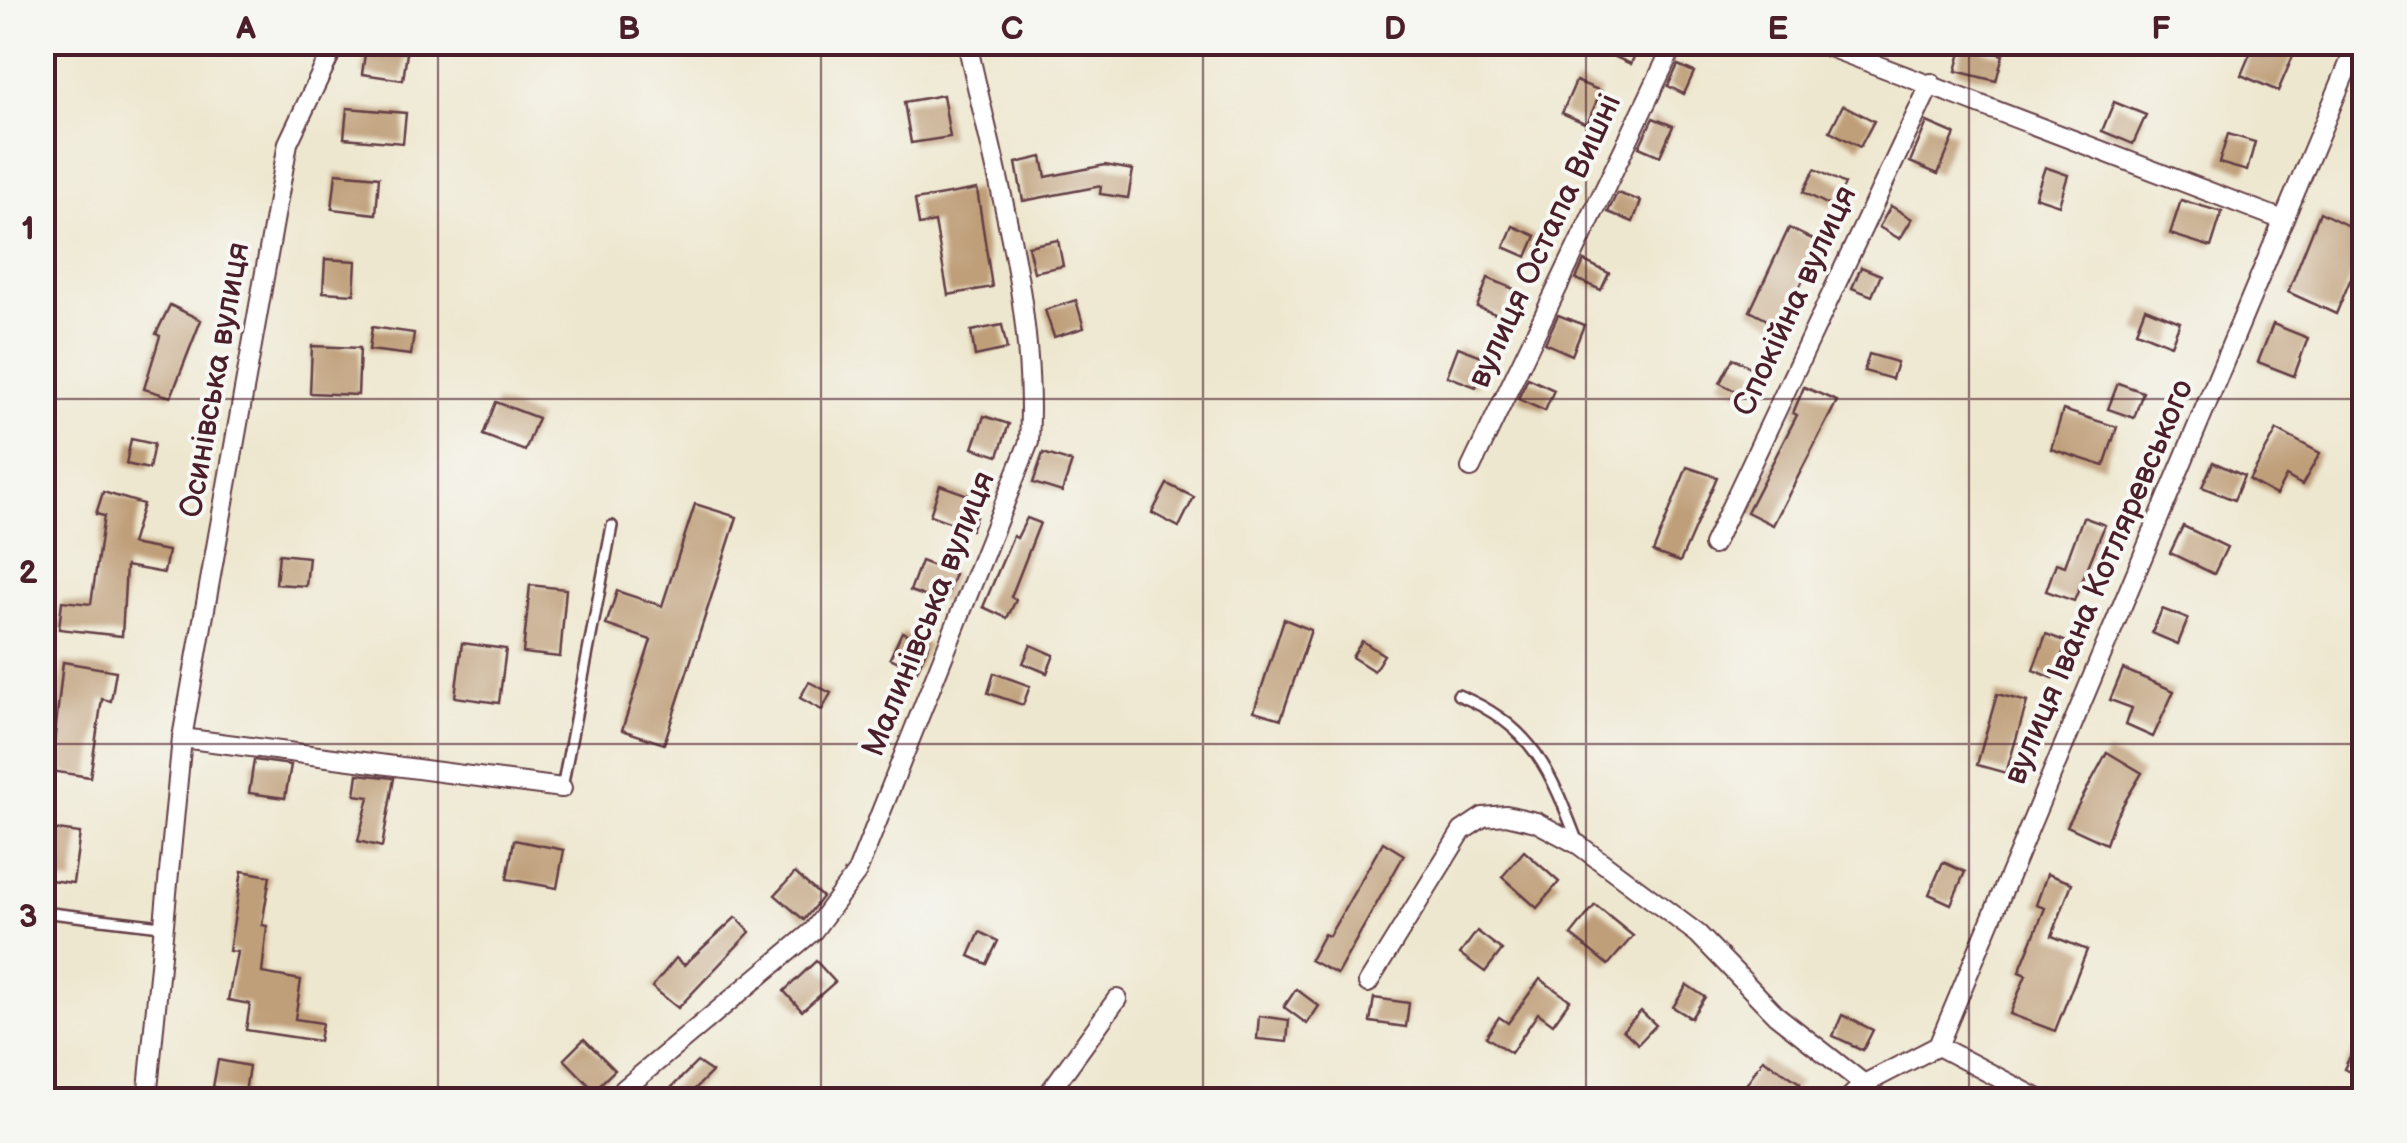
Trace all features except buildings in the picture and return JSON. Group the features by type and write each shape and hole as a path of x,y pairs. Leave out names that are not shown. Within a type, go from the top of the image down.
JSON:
{"street":[{"name":"Осинівська вулиця","path":"146,1100 182,738 288,142 336,42"},
{"name":"Малинівська вулиця","path":"611,1100 813,931 838,903 857,872 1029,442 1032,388 1028,329 967,42"},
{"name":"вулиця Остапа Вишні","path":"1471,468 1675,42"},
{"path":"1816,42 2283,220"},
{"name":"вулиця Івана Котляревського","path":"1938,1046 2358,42"},
{"name":"Спокійна вулиця","path":"1713,545 1931,83"},
{"path":"182,738 562,788"},
{"path":"1368,983 1440,861 1462,832 1484,817 1506,815 1536,822 1579,845 1698,934 1776,1015 1864,1084"},
{"path":"1044,1100 1117,1000"},
{"path":"1847,1100 1864,1084 1938,1046 2041,1100"}],"lane":[{"path":"562,788 612,526"},
{"path":"1458,695 1489,707 1518,728 1552,774 1579,845"},
{"path":"42,912 161,926"}]}
